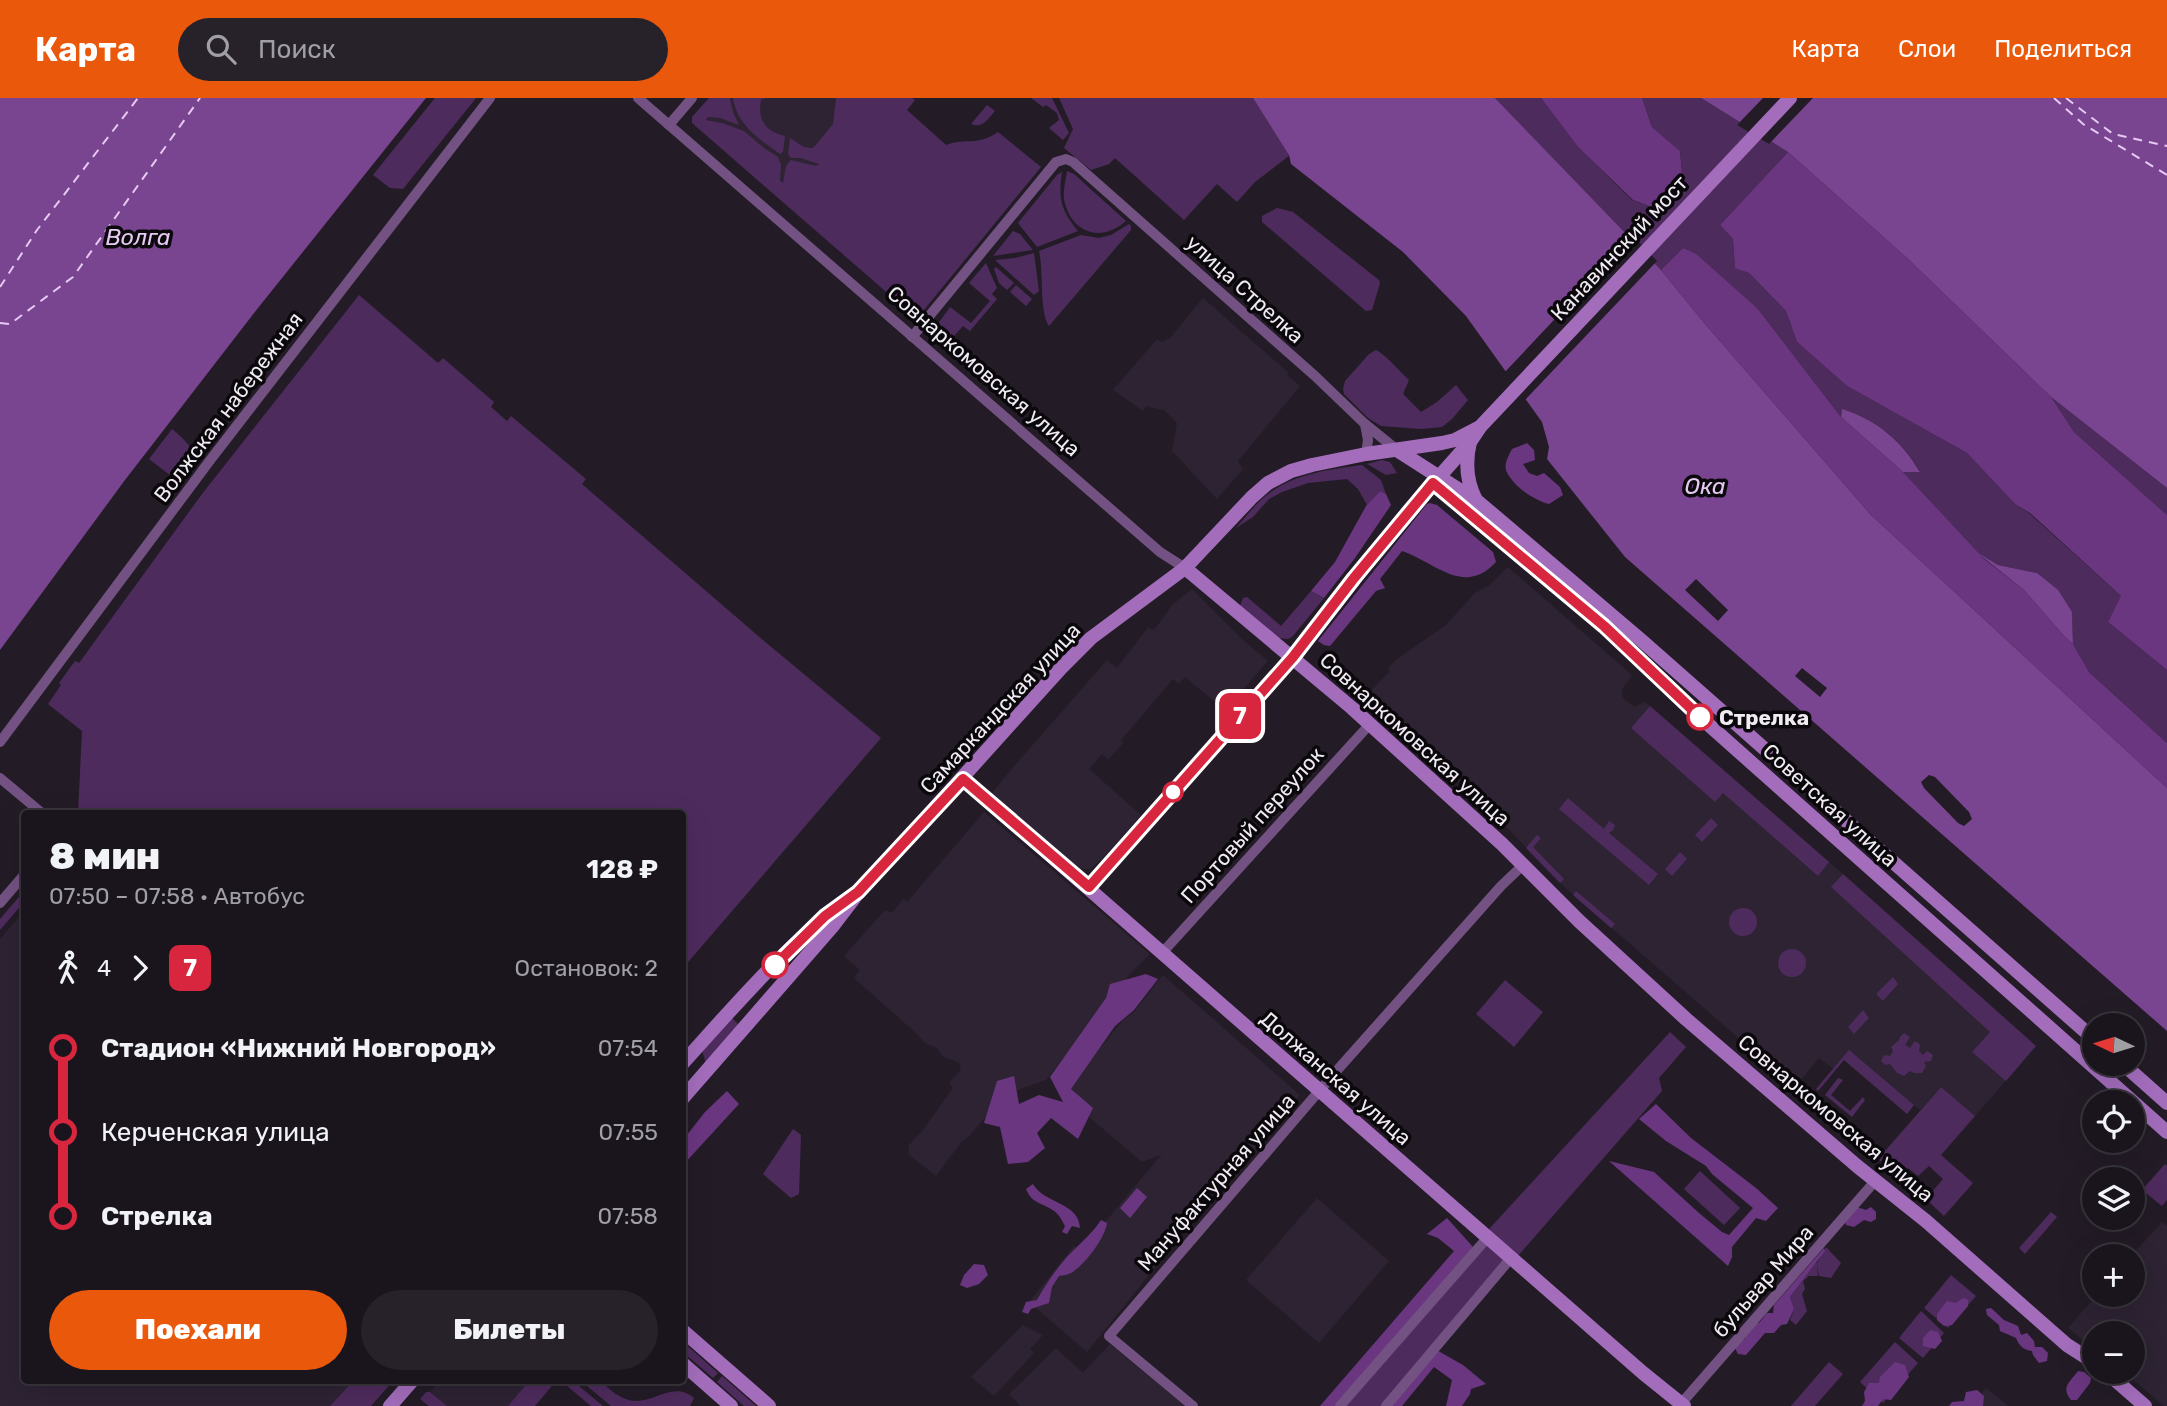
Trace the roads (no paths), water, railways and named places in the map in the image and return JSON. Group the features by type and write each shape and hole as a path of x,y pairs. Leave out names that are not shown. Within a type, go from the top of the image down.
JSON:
{"main road":[{"name":"Канавинский мост","path":"1480,427 1790,98"},
{"path":"1089,887 1293,657 1354,578 1480,427"},
{"name":"Самаркандская улица","path":"686,1094 832,927 858,892 1061,668 1091,638 1185,568 1268,483 1291,471 1366,454 1455,440 1480,427"},
{"path":"1470,442 1467,470 1470,489 1476,500"},
{"path":"1397,450 1436,479"},
{"name":"Советская улица","path":"1436,479 1476,500 1642,640 2082,1029"},
{"name":"Советская улица","path":"1436,479 1604,626 1710,726 2167,1132"},
{"name":"Совнаркомовская улица","path":"1185,568 1370,724 1502,844 1579,921 1686,1019 2067,1345 2082,1355"},
{"name":"Должанская улица","path":"963,779 1681,1405"},
{"name":"Самаркандская улица","path":"686,1060 825,916 858,892"},
{"path":"686,1084 697,1067 695,1050"},
{"path":"2137,1076 2167,1103"},
{"path":"686,1333 769,1406"},
{"path":"686,1367 731,1406"},
{"path":"390,1406 409,1384"},
{"path":"2120,1384 2145,1406"}],"street":[{"name":"Волжская набережная","path":"0,742 211,459 490,98"},
{"name":"Совнаркомовская улица","path":"638,98 1160,552 1185,568"},
{"path":"669,125 692,98"},
{"name":"улица Стрелка","path":"912,337 1056,162 1066,159 1073,162 1397,450"},
{"path":"1365,424 1368,440 1366,454"},
{"name":"Портовый переулок","path":"1162,953 1370,724"},
{"path":"0,778 38,810"},
{"name":"Мануфактурная улица","path":"1194,1406 1109,1336 1319,1091 1501,886 1522,866"},
{"path":"0,903 21,878"},
{"name":"бульвар Мира","path":"1681,1405 1876,1180"},
{"path":"1340,1406 1488,1237"},
{"path":"1386,1406 1511,1258"}],"water":[{"name":"Волга","path":"0,98 426,98 125,480 0,650"},
{"name":"Ока","path":"1253,98 1495,98 1661,270 1871,515 2167,788 2167,1031 1625,557 1547,459 1549,447 1542,422 1466,316 1403,252 1291,164 1289,155"},
{"path":"1701,98 2167,98 2167,488 2051,397 1907,258 1788,152"},
{"path":"1842,409 1866,419 1887,433 1905,450 1920,472 1903,472 1841,417"},
{"path":"1975,551 1998,565 2037,573 2058,590 2072,612 2073,644 2024,590"}],"place":[{"name":"Стрелка","path":"1700,717"}]}
